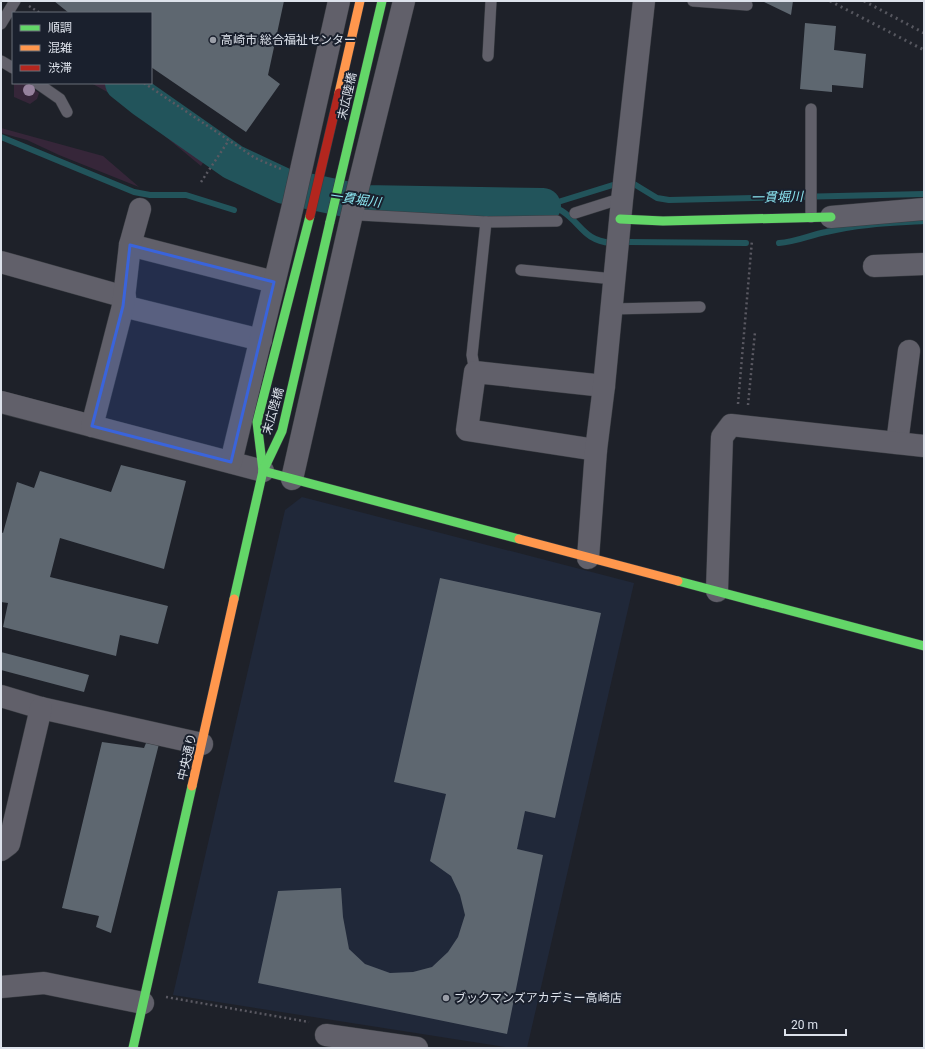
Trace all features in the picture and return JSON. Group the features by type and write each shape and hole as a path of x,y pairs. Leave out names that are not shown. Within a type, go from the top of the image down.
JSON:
{"street":[{"path":"231,462 274,282 293,185 339,1"},
{"name":"末広陸橋","path":"262,471 258,422 330,134 360,1"},
{"name":"末広陸橋","path":"262,471 282,432 382,1"},
{"path":"292,479 404,1"},
{"path":"588,558 596,450 644,1"},
{"path":"92,426 124,302 130,245 140,209"},
{"path":"621,210 663,221 755,220 818,214 924,209"},
{"path":"130,245 274,282"},
{"path":"1,262 124,302 261,340"},
{"path":"874,266 924,264"},
{"path":"897,443 909,351"},
{"path":"596,450 467,430 475,372 604,386"},
{"path":"1,402 924,646"},
{"path":"717,591 722,437 738,426 924,446"},
{"name":"中央通り","path":"133,1048 262,471"},
{"path":"1,696 41,708 202,744"},
{"path":"1,850 9,844 41,708"},
{"path":"1,987 44,983 145,998"},
{"path":"326,1035 417,1048"}],"lane":[{"path":"1,24 15,1"},
{"path":"488,56 491,1"},
{"path":"693,1 747,6"},
{"path":"1,61 12,67"},
{"path":"38,84 60,99 67,112"},
{"path":"811,109 811,184 818,214"},
{"path":"575,213 614,201 621,210"},
{"path":"356,206 486,222 557,221"},
{"path":"475,372 472,356 486,222"},
{"path":"521,270 614,279"},
{"path":"611,309 700,307"}],"path":[{"path":"29,6 38,12"},
{"path":"145,84 293,185"},
{"path":"201,182 229,140"},
{"path":"738,426 737,412 755,220"},
{"path":"738,426 755,332"},
{"path":"145,998 325,1024 326,1035"}],"highlighted area":[{"path":"130,245 274,282 231,462 92,426 123,306"}],"shaded area":[{"path":"14,84 27,84 39,93 37,99 30,104 14,97"},
{"path":"93,84 109,84 136,102 204,161 201,166 120,99"},
{"path":"1,128 103,156 139,187 59,155 27,140 1,133"},
{"path":"302,497 634,583 527,1048 511,1048 173,995 285,510"}],"building":[{"name":"高崎市 総合福祉センター","path":"54,1 284,1 268,75 280,84 246,132 152,68 152,12 68,12"},
{"path":"762,1 793,1 791,15"},
{"path":"805,23 836,26 834,50 866,54 863,88 832,85 832,92 800,89"},
{"path":"121,465 186,481 164,569 60,538 50,577 168,606 158,644 120,635 116,656 3,627 8,603 1,602 1,532 3,533 17,482 34,488 40,471 111,492"},
{"path":"440,578 601,613 555,818 525,811 517,849 543,855 507,1034 258,983 278,891 341,888 343,917 349,949 365,964 390,973 413,972 432,967 448,952 458,937 465,915 460,895 451,876 430,861 446,794 394,782"},
{"path":"1,652 89,675 84,692 1,670"},
{"path":"148,738 160,740 111,933 96,927 99,916 62,908 102,742 144,748"}],"waterway":[{"name":"一貫堀川","path":"124,84 143,99 233,162 284,186 364,203 543,206"},
{"path":"1,137 134,192 150,195 186,195 234,210"},
{"name":"一貫堀川","path":"545,206 616,184"},
{"name":"一貫堀川","path":"634,184 657,198 669,200 924,194"},
{"path":"543,206 562,211 594,239 611,243"},
{"path":"779,243 850,227 924,221"},
{"path":"629,242 746,243"}],"railway":[{"path":"830,1 924,50"},
{"path":"864,1 924,33"}],"traffic: fast":[{"path":"330,222 382,1"},
{"path":"263,471 257,422 310,216"},
{"path":"620,219 663,221 831,217"},
{"path":"234,599 263,471 282,431 330,222"},
{"path":"263,471 519,539"},
{"path":"678,581 924,646"},
{"path":"133,1048 192,786"}],"traffic: slow":[{"path":"339,93 360,1"},
{"path":"519,539 678,581"},
{"path":"192,786 234,599"}],"traffic: jam":[{"path":"310,216 339,93"}],"place":[{"name":"高崎市 総合福祉センター","path":"213,40"},
{"name":"ブックマンズアカデミー高崎店","path":"446,998"}]}
